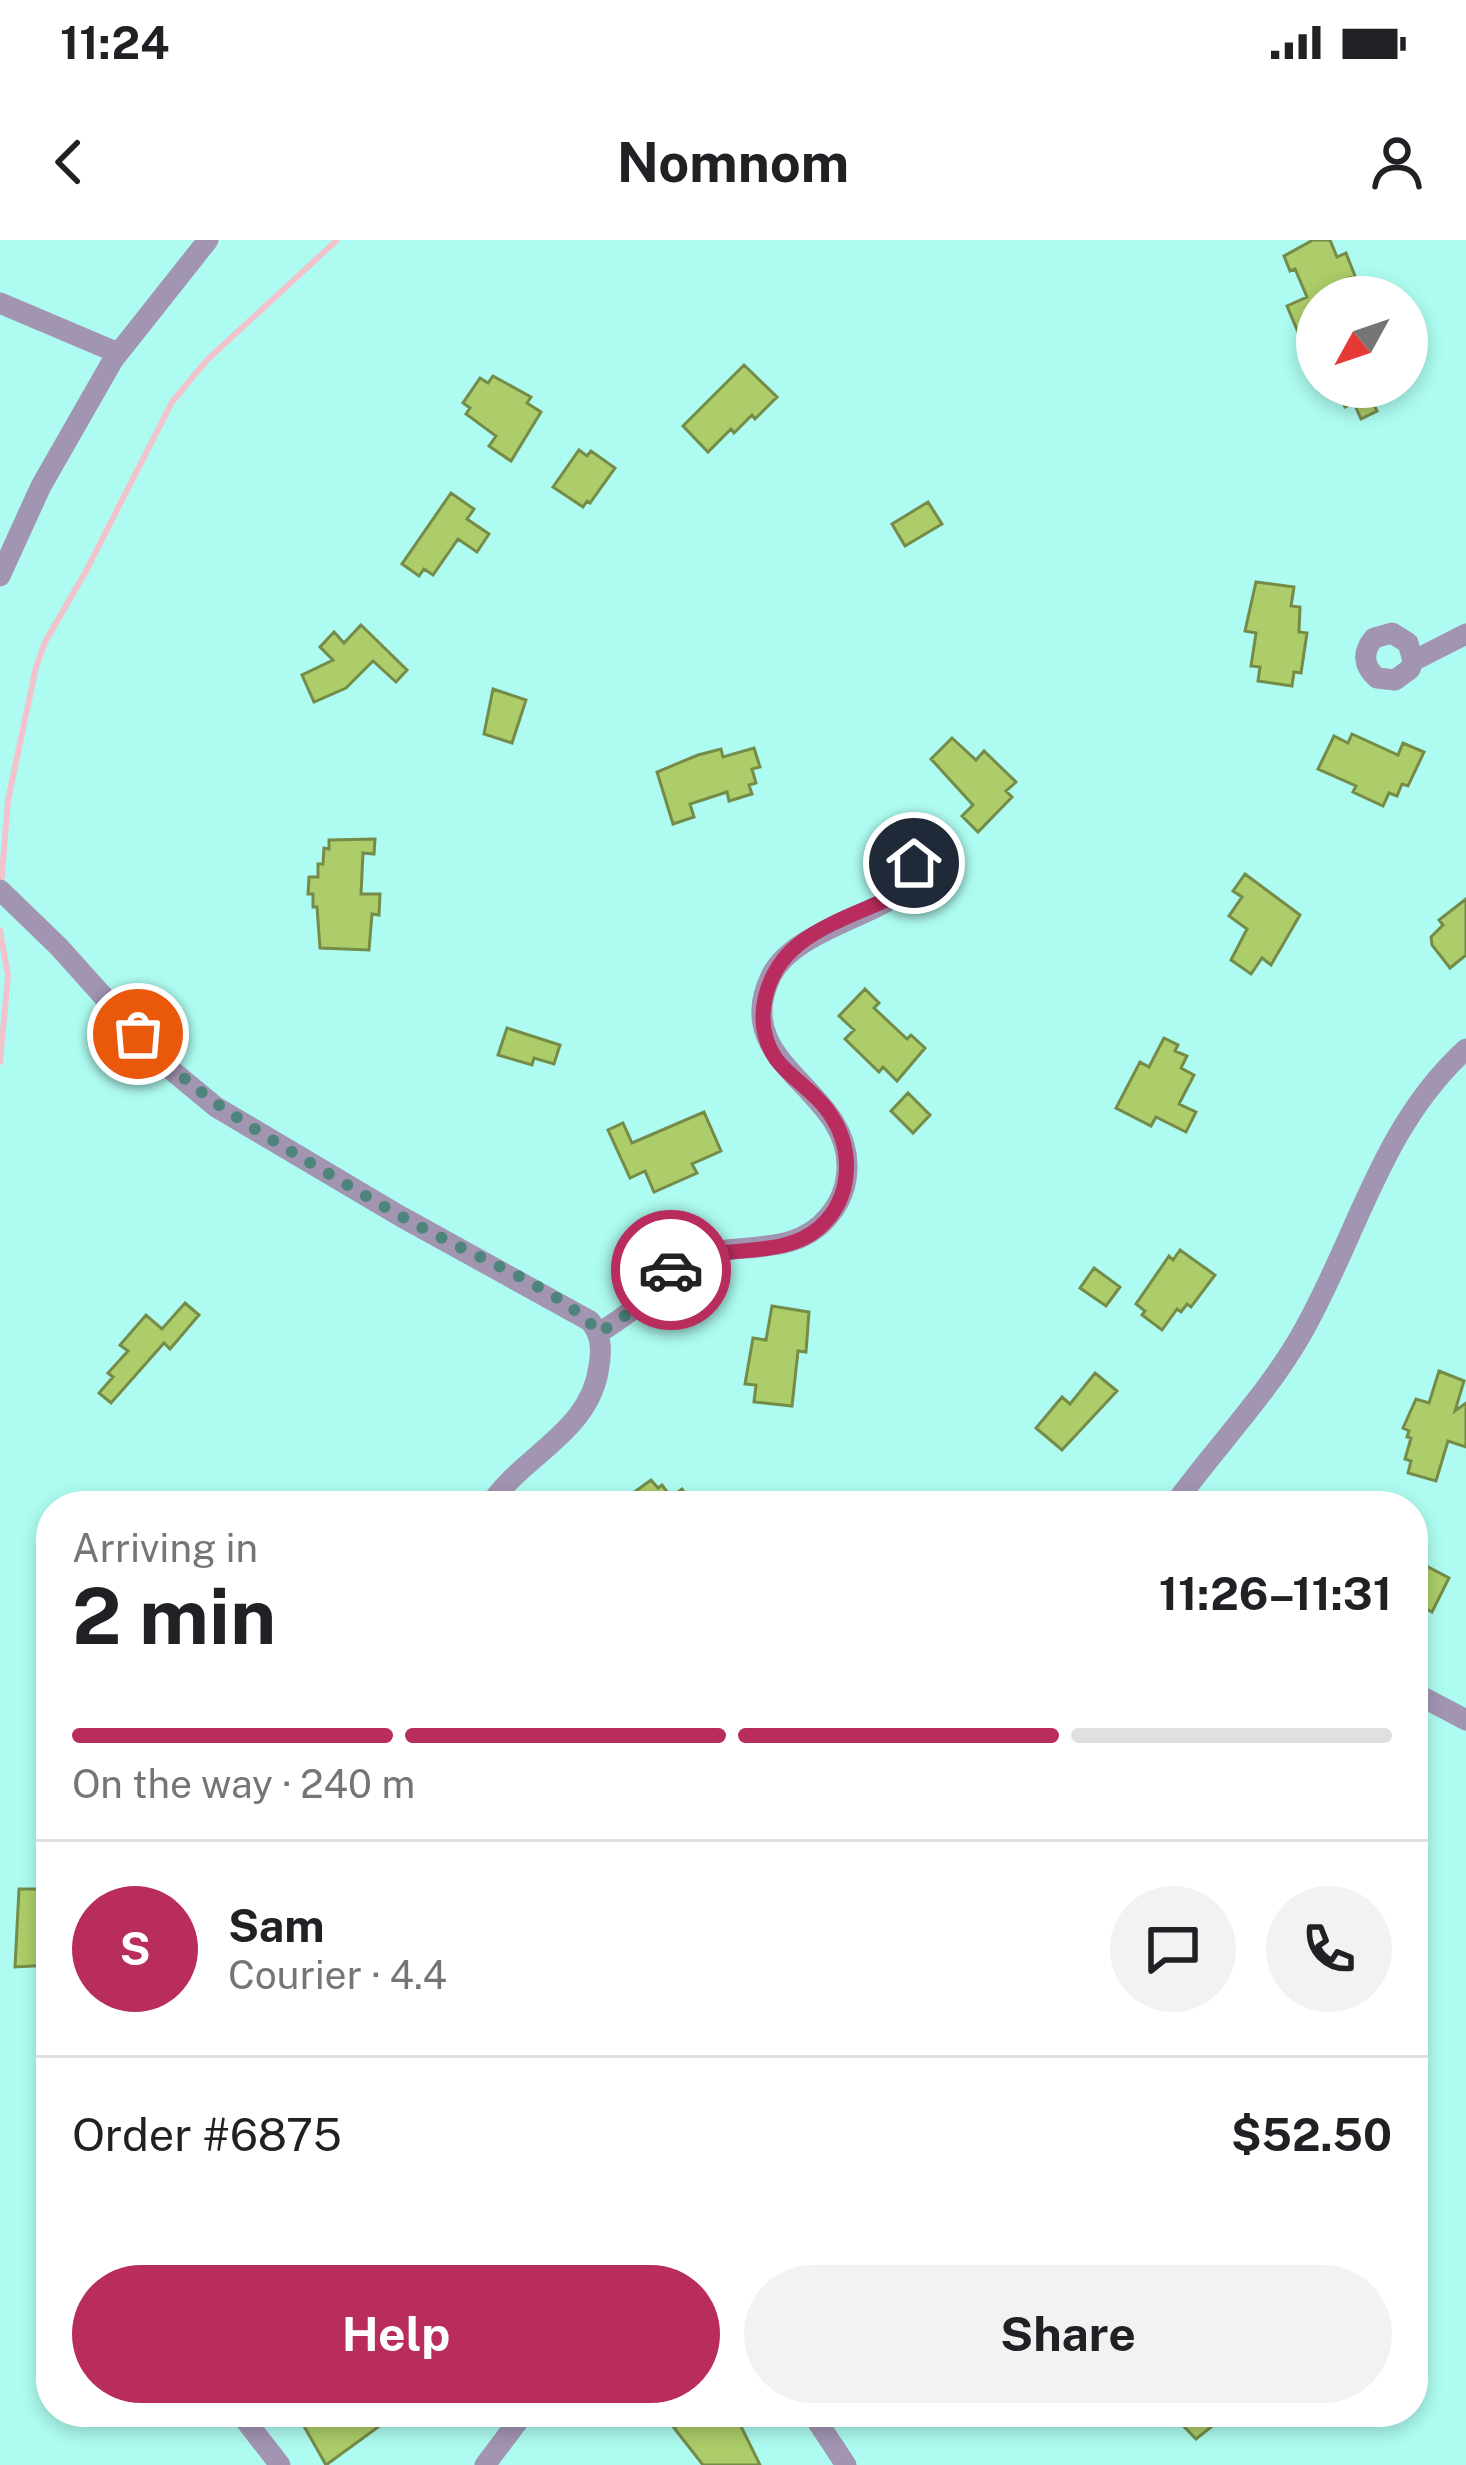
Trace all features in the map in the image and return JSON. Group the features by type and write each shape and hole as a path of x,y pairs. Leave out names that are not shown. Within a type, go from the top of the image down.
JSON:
{"street":[{"path":"0,576 58,454 118,353 196,244"},
{"path":"0,303 118,353"},
{"path":"1413,661 1466,634"},
{"path":"599,1333 632,1311 659,1279 683,1262 711,1252 793,1244 819,1228 837,1205 848,1170 842,1133 827,1109 776,1059 766,1038 763,1015 769,980 802,941 907,891 916,872 908,854"},
{"path":"0,890 59,947 164,1064 216,1107 590,1321 599,1333 599,1372 585,1408 499,1491"},
{"path":"1184,1491 1298,1340 1393,1138 1415,1102 1466,1049"},
{"path":"1428,1700 1466,1720"},
{"path":"250,2427 280,2465"},
{"path":"485,2465 514,2427"},
{"path":"821,2427 846,2465"}],"building":[{"path":"1313,240 1330,240 1337,257 1346,253 1355,276 1298,276 1295,269 1290,271 1284,256"},
{"path":"1296,302 1296,327 1287,306"},
{"path":"744,365 777,397 755,419 752,415 734,433 731,429 708,452 683,426"},
{"path":"493,376 531,397 527,403 541,412 511,461 489,446 496,436 466,414 470,408 463,403 480,378 488,383"},
{"path":"1356,408 1376,408 1377,411 1361,419"},
{"path":"579,450 587,456 591,451 615,468 583,507 553,487"},
{"path":"451,493 474,509 467,519 489,534 477,552 458,539 433,575 424,569 419,576 402,564"},
{"path":"928,502 942,524 905,546 892,524"},
{"path":"1256,582 1294,587 1291,606 1300,607 1299,632 1307,633 1301,673 1294,672 1292,686 1258,681 1260,667 1251,666 1256,633 1245,631"},
{"path":"361,625 407,670 396,682 373,661 346,688 314,702 302,675 333,660 320,647 334,632 344,643"},
{"path":"493,689 526,700 512,743 484,734"},
{"path":"1352,734 1398,755 1403,743 1424,752 1408,786 1402,784 1397,796 1389,793 1383,806 1353,792 1356,786 1318,769 1334,736 1348,743"},
{"path":"952,738 976,760 984,751 1016,782 1006,791 1012,797 978,832 962,816 973,805 931,759"},
{"path":"754,748 760,767 752,769 756,783 749,785 752,794 729,801 727,792 690,804 694,817 673,824 657,772 721,749 723,757"},
{"path":"375,839 374,854 363,853 361,894 380,894 379,915 372,914 369,950 320,948 309,877 318,877 318,864 323,864 329,840"},
{"path":"1245,874 1300,915 1271,965 1262,958 1251,974 1231,960 1247,929 1229,916 1242,897 1233,891"},
{"path":"1466,899 1466,955 1450,968 1431,937 1443,925 1439,920"},
{"path":"865,989 879,1003 874,1008 907,1039 911,1035 925,1048 897,1081 883,1067 879,1072 845,1039 854,1030 839,1016"},
{"path":"507,1028 560,1045 554,1064 534,1058 532,1065 498,1055"},
{"path":"1164,1038 1187,1056 1181,1068 1194,1075 1179,1104 1196,1112 1186,1132 1156,1117 1151,1126 1116,1108 1140,1062 1149,1067"},
{"path":"908,1093 930,1115 913,1133 891,1111"},
{"path":"704,1112 721,1151 692,1164 697,1173 654,1192 645,1171 630,1178 608,1130 623,1123 632,1143"},
{"path":"1180,1250 1215,1275 1191,1307 1177,1309 1162,1330 1136,1304 1169,1256 1173,1260"},
{"path":"1094,1268 1120,1287 1106,1306 1080,1288"},
{"path":"185,1303 199,1315 170,1349 164,1343 111,1403 99,1393 113,1377 108,1373 128,1351 120,1345 146,1315 162,1329"},
{"path":"772,1306 809,1312 806,1352 798,1351 792,1406 754,1402 756,1385 745,1384 753,1338 766,1340"},
{"path":"1439,1371 1464,1381 1455,1411 1466,1403 1466,1447 1448,1441 1436,1481 1408,1473 1411,1461 1405,1459 1411,1438 1403,1428 1416,1399 1429,1403"},
{"path":"1095,1373 1117,1391 1062,1450 1036,1428 1062,1397 1070,1404"},
{"path":"651,1480 666,1491 636,1491"},
{"path":"1428,1567 1449,1578 1432,1612 1428,1610"},
{"path":"19,1889 36,1889 36,1966 15,1967"},
{"path":"304,2427 378,2427 326,2465"},
{"path":"741,2427 760,2465 703,2465 674,2428"},
{"path":"1184,2427 1211,2427 1196,2439"}],"waterway":[{"path":"1,886 8,800 45,642 172,402 207,360 337,240"},
{"path":"0,930 8,976 0,1062"}],"way so far":[{"path":"138,1034 169,1068 216,1107 400,1216 548,1295 590,1321 599,1333 632,1311 671,1270"}],"route":[{"path":"671,1270 711,1252 793,1244 819,1228 837,1205 848,1170 842,1133 827,1109 776,1059 766,1038 763,1015 769,980 802,941 907,891 914,881 914,863"}]}
